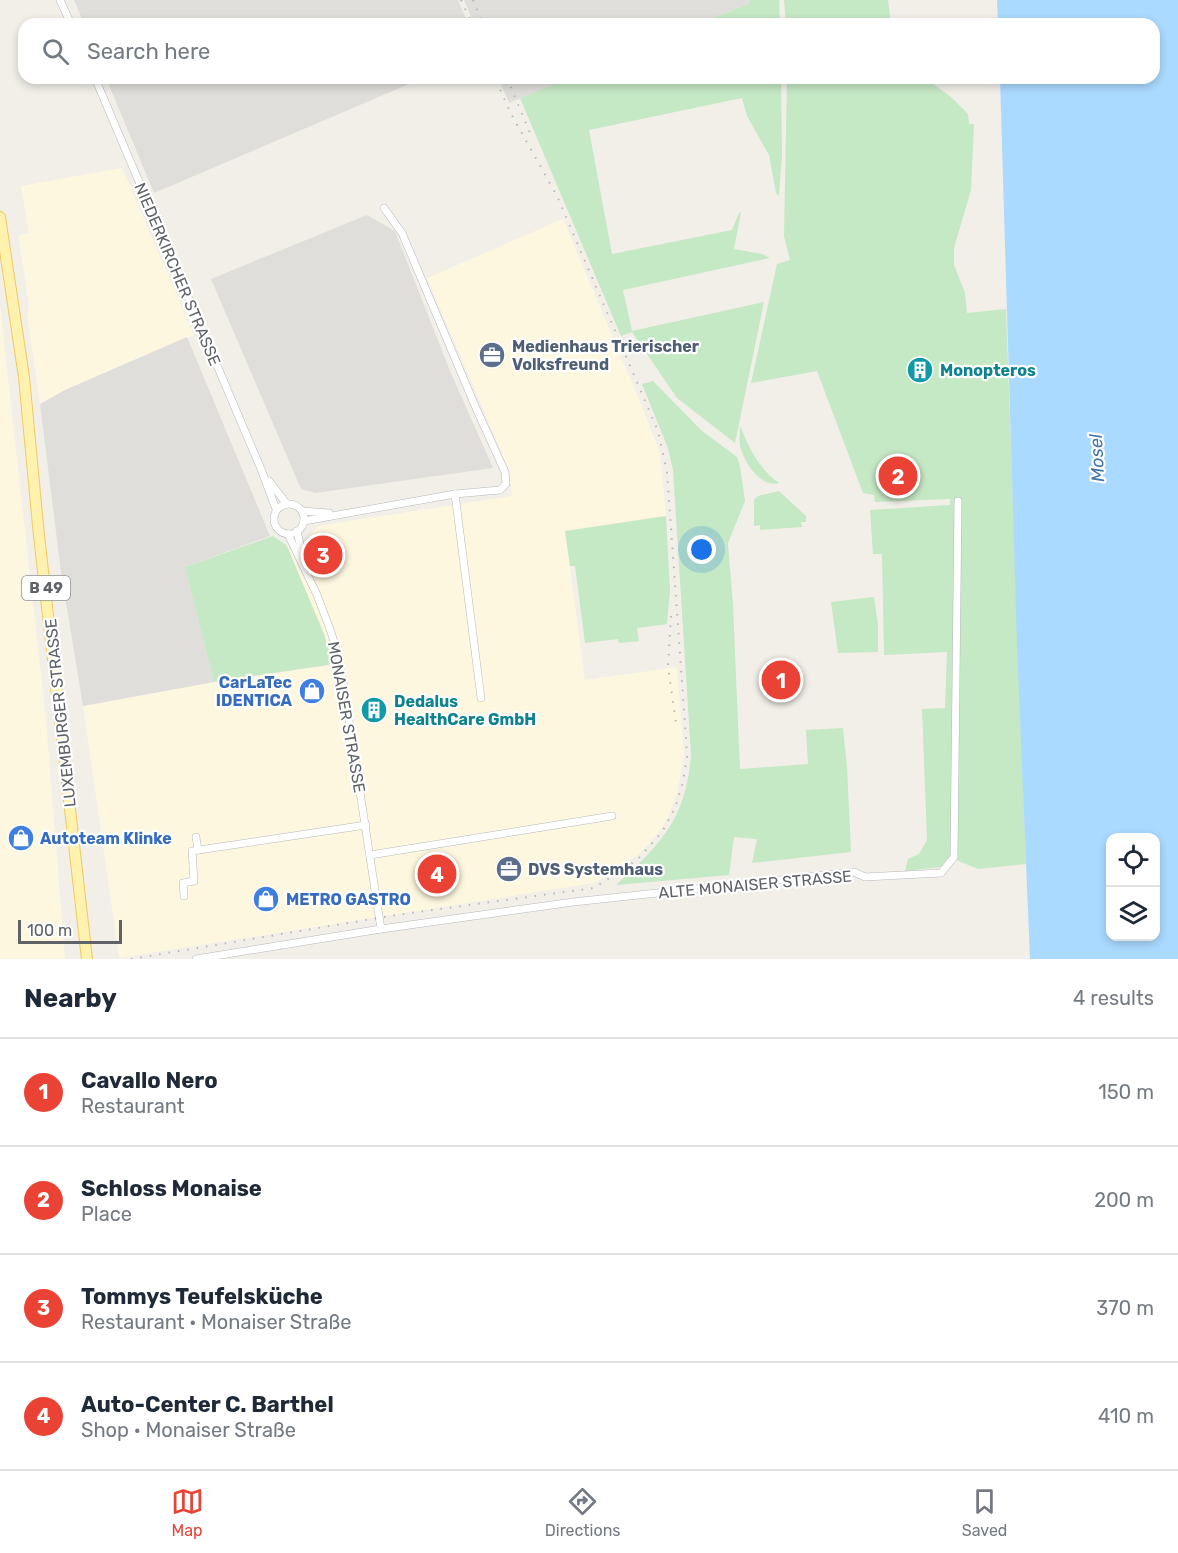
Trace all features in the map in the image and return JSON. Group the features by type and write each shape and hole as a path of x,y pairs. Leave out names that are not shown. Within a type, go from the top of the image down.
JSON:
{"main road":[{"name":"LUXEMBURGER STRASSE","path":"0,217 24,377 39,536 87,959"}],"street":[{"path":"60,0 68,18"},
{"name":"NIEDERKIRCHER STRASSE","path":"98,84 276,509"},
{"path":"337,514 302,511 294,504 286,504 276,509 275,527 288,534 297,531 304,521 455,494 500,490 506,483 505,472 402,233 384,208"},
{"name":"NIEDERKIRCHER STRASSE","path":"261,469 286,504"},
{"path":"455,494 481,698"},
{"name":"ALTE MONAISER STRASSE","path":"196,959 381,929 573,902 854,872 865,878 941,873 954,857 958,501"},
{"path":"302,511 304,521"},
{"name":"MONAISER STRASSE","path":"297,531 308,577"},
{"name":"MONAISER STRASSE","path":"288,534 331,632 340,662 381,929"},
{"path":"370,855 612,816"},
{"path":"174,883 194,881 192,850 366,825"},
{"path":"196,837 198,850"},
{"path":"183,883 184,896"}],"shaded area":[{"path":"74,0 458,0 466,18 82,18"},
{"path":"464,0 750,0 750,3 714,18 472,18"},
{"path":"109,84 409,84 154,193"},
{"path":"501,84 555,84 509,103"},
{"path":"122,168 194,335 65,390 40,404 27,316 29,304 18,235 29,233 21,186"},
{"path":"367,215 395,231 450,371 493,468 315,493 301,489 211,279"},
{"path":"563,219 659,451 666,516 565,531 585,680 677,667 684,755 677,794 660,831 638,855 594,883 119,958 83,706 214,682 333,665 324,634 289,551 305,541 317,527 324,525 512,496 510,472 427,278"},
{"path":"0,306 46,720 65,959 0,959"},
{"path":"187,337 270,536 185,567 214,682 83,706 61,572 40,404 65,390"}],"green space":[{"path":"750,0 779,0 780,18 714,18 750,3"},
{"path":"784,0 888,0 890,18 786,18"},
{"path":"554,84 781,84 782,154 779,196 776,193 769,155 747,116 742,98 589,130 612,254 732,230 741,212 734,249 762,254 770,258 623,290 632,331 764,302 735,443 677,398 632,332 621,336 520,98"},
{"path":"787,84 933,84 968,114 969,124 974,124 971,190 954,248 954,265 965,293 967,313 1006,309 1026,864 978,869 949,857 941,867 905,871 908,859 919,854 927,840 922,709 945,708 947,652 884,655 882,554 873,554 870,510 950,505 950,499 875,502 874,495 863,493 817,371 751,383 777,264 790,260 784,236"},
{"path":"653,381 702,431 737,457 740,466 745,501 728,543 740,769 808,764 806,730 843,728 851,852 752,863 757,839 734,837 729,875 616,885 646,856 668,829 684,797 691,755 673,470 668,448 642,384"},
{"path":"740,426 760,464 779,483 765,482 749,466 740,446"},
{"path":"779,491 806,516 806,522 801,522 802,527 760,530 760,525 754,526 754,500 758,496"},
{"path":"666,516 670,590 667,624 637,628 639,641 619,643 618,639 585,643 575,566 570,566 565,531"},
{"path":"273,536 286,545 289,551 324,634 333,664 214,682 185,567"},
{"path":"874,597 878,625 878,652 838,653 831,602"}],"water":[{"name":"Mosel","path":"997,0 1178,0 1178,959 1030,959 1017,646 1000,84 1160,84 1160,18 998,18"}],"railway":[{"path":"461,0 469,18"},
{"path":"473,0 480,18"},
{"path":"131,959 396,915 594,888 637,860 662,832 675,808 683,782 687,757 667,472 658,431 557,196 510,112 498,84"},
{"path":"510,84 530,133"},
{"path":"671,616 668,667 676,723"}],"place":[{"name":"Medienhaus Trierischer Volksfreund","path":"492,355"},
{"name":"Monopteros","path":"920,370"},
{"name":"Schloss Monaise","path":"898,476"},
{"name":"Tommys Teufelsküche","path":"323,555"},
{"name":"Cavallo Nero","path":"781,680"},
{"name":"CarLaTec IDENTICA","path":"312,691"},
{"name":"Dedalus HealthCare GmbH","path":"374,710"},
{"name":"Autoteam Klinke","path":"21,838"},
{"name":"DVS Systemhaus","path":"509,869"},
{"name":"Auto-Center C. Barthel","path":"437,874"},
{"name":"METRO GASTRO","path":"266,899"}]}
